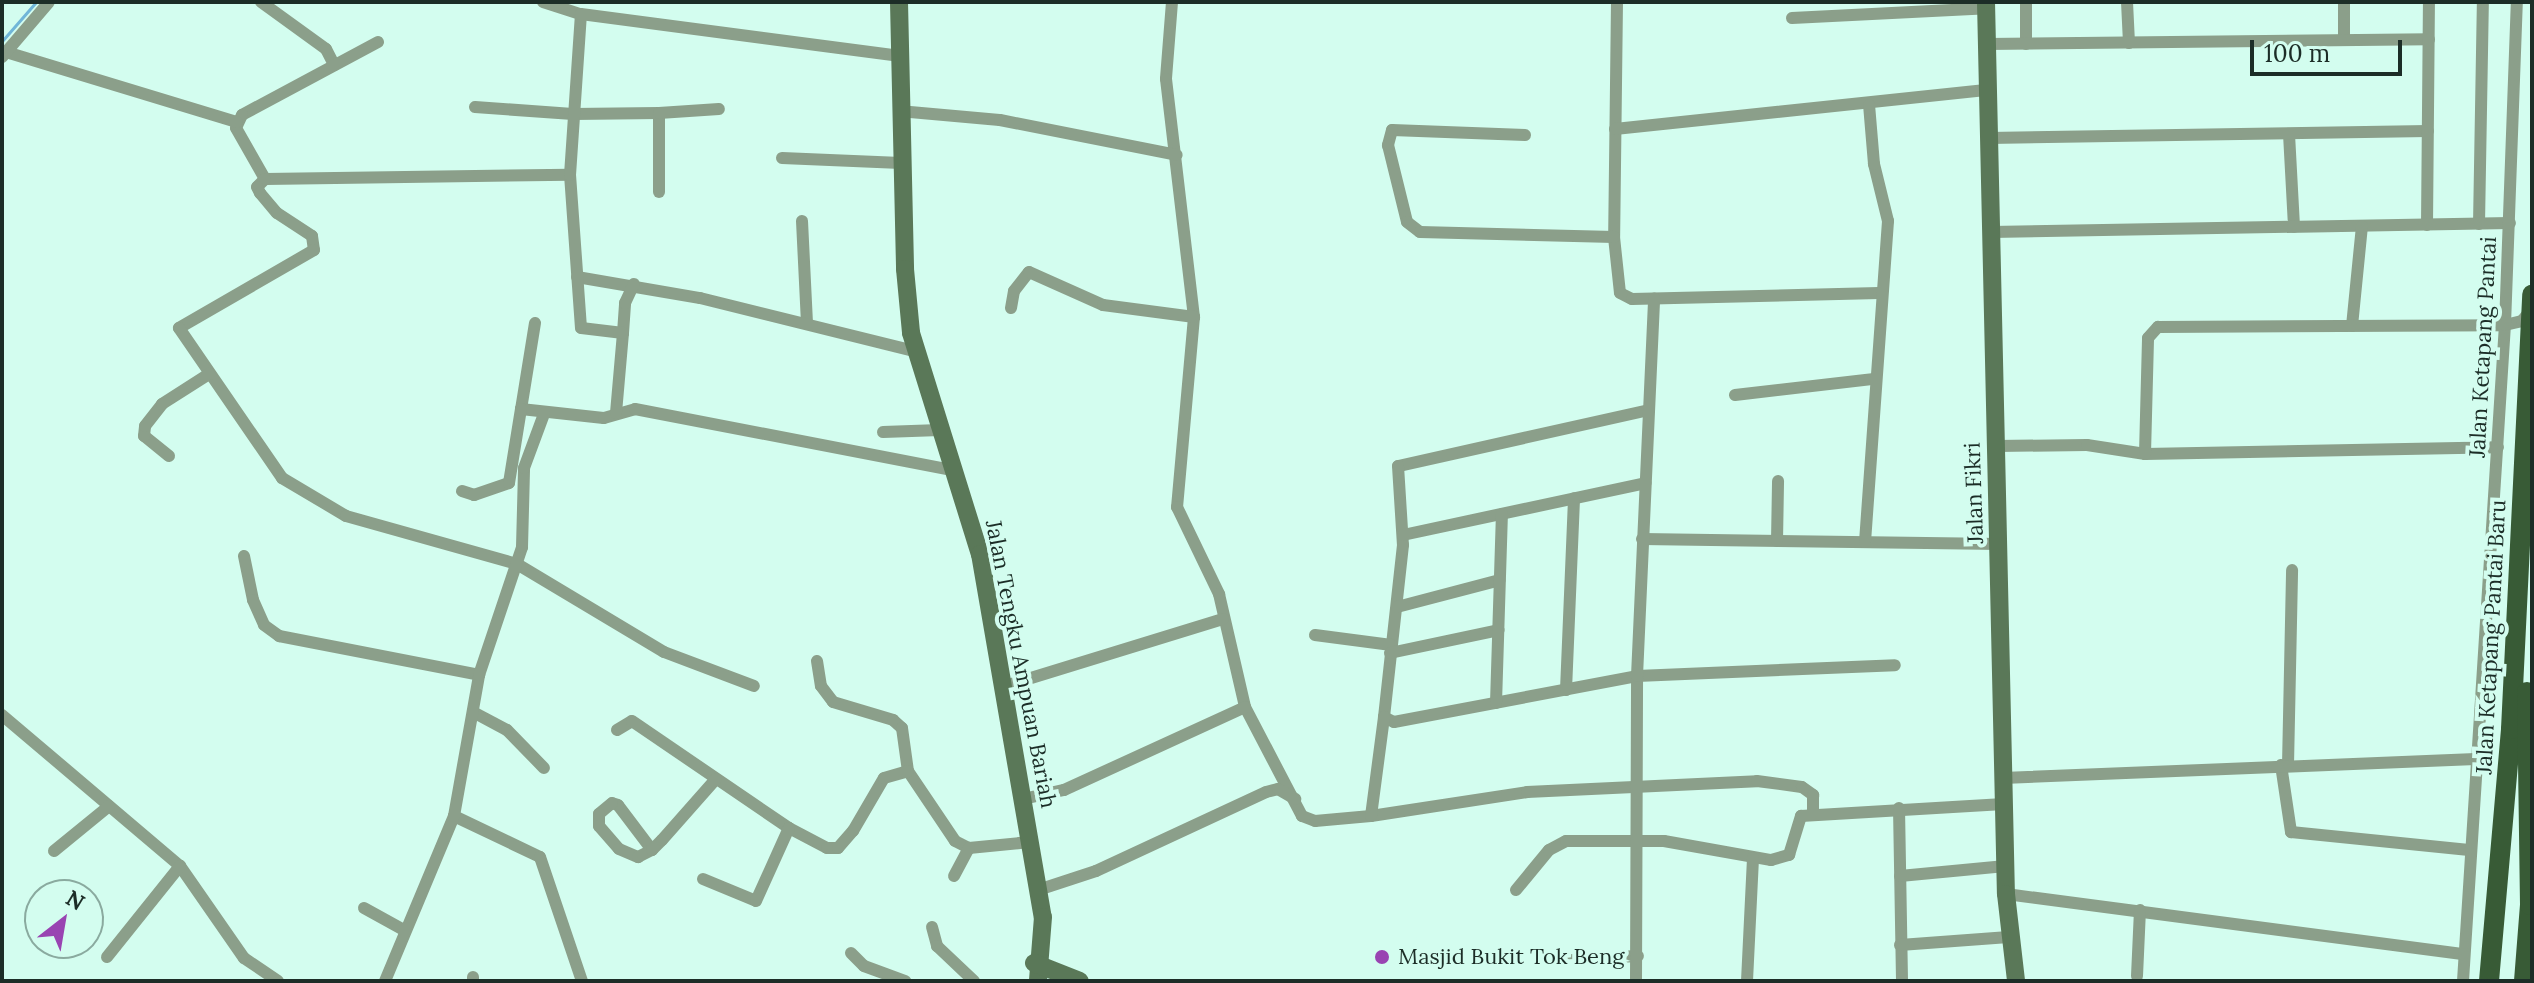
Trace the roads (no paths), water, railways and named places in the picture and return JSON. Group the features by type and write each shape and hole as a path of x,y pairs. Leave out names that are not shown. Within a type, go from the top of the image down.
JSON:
{"main road":[{"name":"Jalan Ketapang Pantai Baru","path":"2489,981 2511,729 2532,295"},
{"name":"Jalan Ketapang Pantai Baru","path":"2524,981 2530,905 2526,720 2532,581"}],"street":[{"path":"49,2 4,55 237,122"},
{"path":"261,2 326,49 334,65"},
{"path":"543,2 581,14 608,8 900,56"},
{"name":"Jalan Tengku Ampuan Bariah","path":"899,2 901,163 914,351 956,471 980,554 1038,890 1040,911 1036,972"},
{"path":"1172,2 1165,51 1194,317 1177,507 1219,594 1245,707 1281,770 1302,816 1311,820 1371,816 1527,792 1637,784 1757,781 1802,787 1813,795 1813,815"},
{"path":"1617,2 1614,237 1620,293 1654,298 1879,293"},
{"path":"2026,2 2026,44"},
{"path":"2127,2 2129,43"},
{"path":"2344,2 2344,40"},
{"path":"2427,225 2429,2"},
{"path":"2479,224 2483,2"},
{"name":"Jalan Ketapang Pantai","path":"2463,981 2505,325 2517,2"},
{"path":"1792,18 1986,5"},
{"name":"Jalan Fikri","path":"1986,5 2006,894 2016,981"},
{"path":"581,14 570,175 581,328 623,333"},
{"path":"1987,44 2429,39"},
{"path":"237,122 249,110 378,42"},
{"path":"1615,129 1869,105 1988,90"},
{"path":"1865,542 1879,293 1888,216 1874,164 1869,105"},
{"path":"475,107 573,114 719,109"},
{"path":"899,111 1000,120 1177,155"},
{"path":"659,113 659,192"},
{"path":"237,122 243,144 265,179"},
{"path":"1525,135 1392,130 1388,145 1407,222 1420,232 1614,237"},
{"path":"1989,138 2428,131"},
{"path":"2289,134 2294,227"},
{"path":"782,158 901,163"},
{"path":"570,175 265,179 257,187 266,200 316,245 261,285 181,324 180,332 289,483 346,516 517,564 664,652 754,686"},
{"path":"802,221 807,323"},
{"path":"1991,232 2510,223"},
{"path":"2352,326 2362,226"},
{"path":"1011,308 1014,291 1029,272 1103,305 1194,317"},
{"path":"577,277 634,284 914,351"},
{"path":"616,413 625,303 634,284"},
{"path":"1636,981 1640,841 1637,676 1654,298"},
{"path":"2145,454 2148,338 2158,327 2505,325 2522,321 2532,303"},
{"path":"462,491 474,495 509,483 535,323"},
{"path":"2505,325 2522,331 2530,346"},
{"path":"169,456 144,436 145,426 162,404 209,374"},
{"path":"1735,395 1874,379"},
{"path":"521,409 544,414 604,418 635,409 956,471"},
{"path":"1371,816 1403,535 1394,477 1398,466 1649,410"},
{"path":"385,981 454,816 479,675 517,564 524,468 544,414"},
{"path":"883,432 940,430"},
{"path":"1997,446 2087,445 2145,454 2498,447"},
{"path":"1777,541 1778,481"},
{"path":"1403,535 1645,483"},
{"path":"1566,690 1574,498"},
{"path":"1496,703 1502,514"},
{"path":"1642,539 2000,544"},
{"path":"244,556 253,600 264,625 279,636 479,675"},
{"path":"2292,570 2285,765 2291,832 2469,850"},
{"path":"1397,607 1500,580"},
{"path":"1005,686 1223,619"},
{"path":"1315,635 1391,649 1499,630"},
{"path":"817,661 821,686 833,702 902,728 908,771 935,806 948,833 969,848 1030,842"},
{"path":"1384,717 1394,722 1637,676 1895,665"},
{"path":"1023,799 1064,790 1245,707"},
{"path":"473,712 507,730 544,768"},
{"path":"3,718 180,866 244,958 278,981"},
{"path":"617,730 632,721 789,828 827,848 838,848 884,778 908,771"},
{"path":"2003,778 2476,759"},
{"path":"1266,792 1281,770"},
{"path":"652,850 618,805 612,803 599,814 599,826 625,854 638,857 652,850 716,779"},
{"path":"1038,890 1096,871 1266,792 1278,789 1295,800"},
{"path":"1516,890 1557,844 1640,841 1771,860 1789,855 1798,819 1813,815 2004,804"},
{"path":"54,851 109,806"},
{"path":"1899,808 1902,981"},
{"path":"454,816 540,857 582,981"},
{"path":"703,879 756,901 789,828"},
{"path":"954,876 969,848"},
{"path":"1747,981 1753,858"},
{"path":"107,957 180,866"},
{"path":"1900,876 2006,866"},
{"path":"2006,894 2464,954"},
{"path":"364,908 404,930"},
{"path":"2137,976 2140,910"},
{"path":"932,927 937,946 974,981"},
{"path":"1900,945 2009,937"},
{"path":"851,953 864,966 905,981"},
{"path":"1553,960 1638,956"},
{"path":"1036,972 1063,981"},
{"path":"1036,972 1080,981"}],"waterway":[{"path":"2,41 36,2"}],"place":[{"name":"Masjid Bukit Tok Beng","path":"1382,957"}]}
